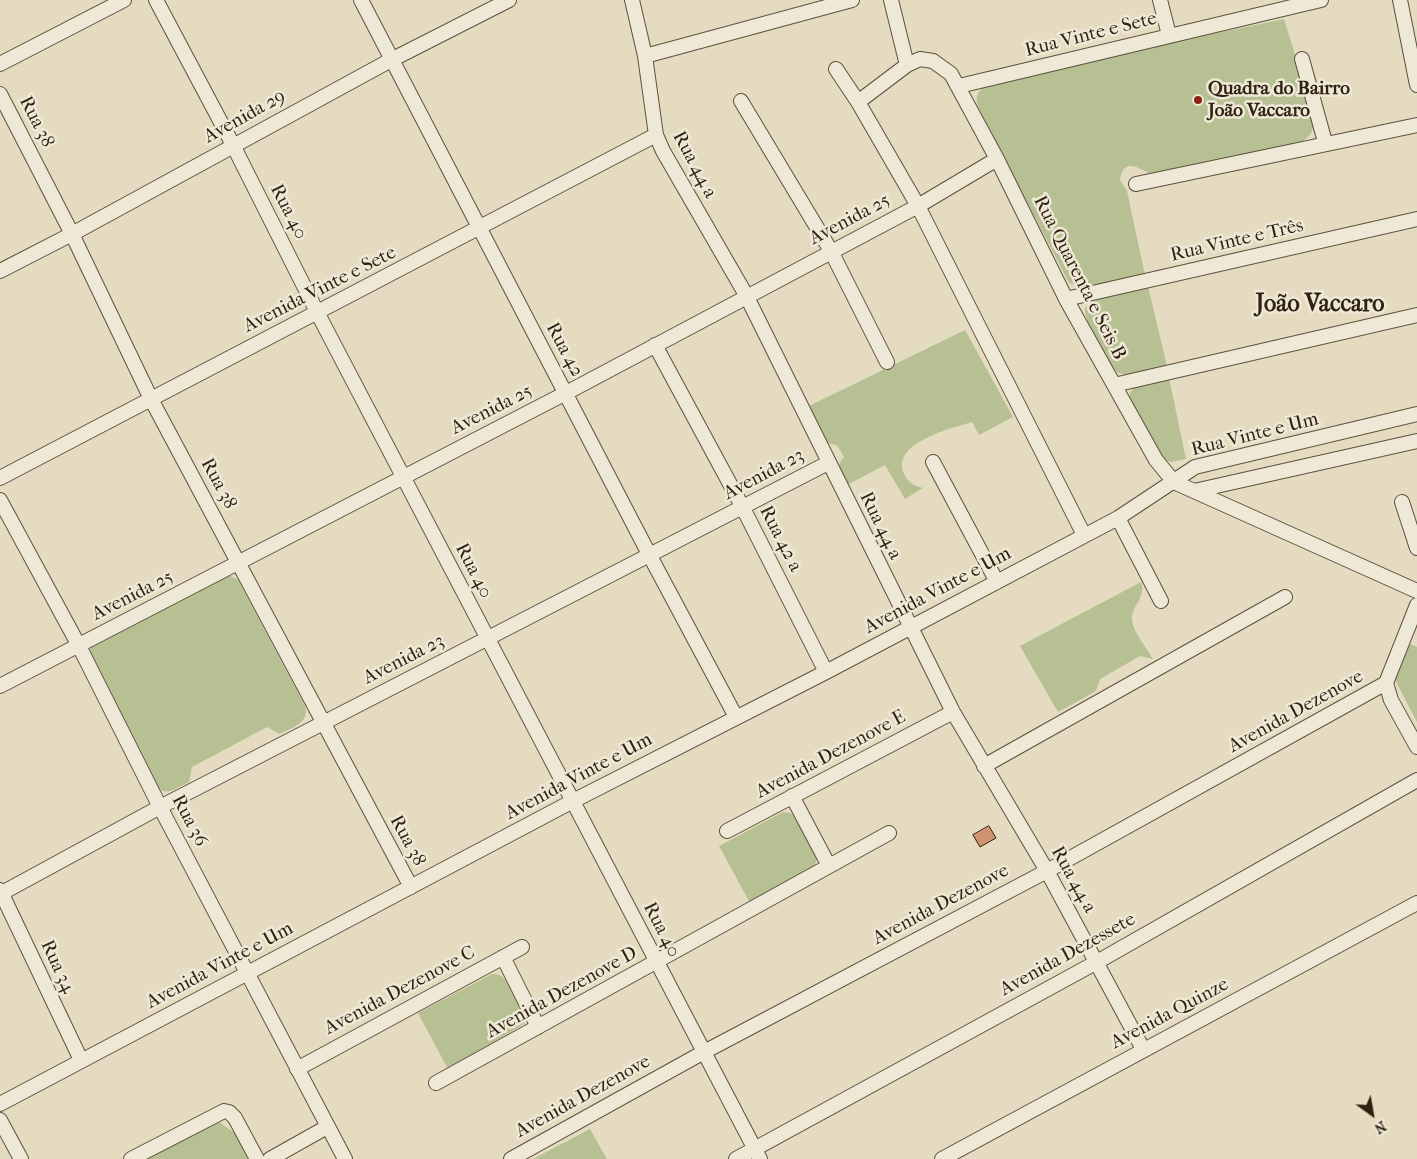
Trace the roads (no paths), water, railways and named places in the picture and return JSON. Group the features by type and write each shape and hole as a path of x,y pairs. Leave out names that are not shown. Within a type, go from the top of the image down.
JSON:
{"street":[{"path":"0,64 124,0"},
{"name":"Rua 40","path":"156,0 757,1154"},
{"name":"Rua 42","path":"361,0 650,556 736,717"},
{"name":"Avenida 29","path":"0,271 72,234 391,60 509,0"},
{"name":"Rua 44 a","path":"632,0 644,56 656,135 746,296 909,628 953,712 1047,870 1143,1049"},
{"path":"644,56 852,0"},
{"path":"858,102 907,65 891,0"},
{"path":"1160,0 1169,36"},
{"name":"Rua Vinte e Sete","path":"959,86 1321,0"},
{"path":"1400,0 1417,85"},
{"name":"Rua Quarenta e Seis B","path":"907,65 920,59 933,61 951,74 959,86 1066,299 1156,460 1174,482"},
{"path":"1302,59 1325,142"},
{"path":"836,69 858,102 918,206 1084,535"},
{"name":"Rua 38","path":"0,94 72,234 151,399 240,564 322,724 411,887"},
{"path":"741,101 832,250 887,362"},
{"path":"1136,184 1325,142 1417,125"},
{"name":"Avenida Vinte e Sete","path":"0,478 656,135"},
{"name":"Avenida 25","path":"0,686 78,644 240,564 566,393 918,206 997,159"},
{"name":"Rua Vinte e Três","path":"1066,299 1417,219"},
{"path":"1114,386 1417,315"},
{"name":"Rua 42 a","path":"655,345 743,508 826,672"},
{"name":"Rua Vinte e Um","path":"1174,482 1195,467 1417,414"},
{"path":"1194,491 1417,441"},
{"path":"933,462 996,582"},
{"name":"Avenida 23","path":"1,892 160,807 828,463"},
{"name":"Avenida Vinte e Um","path":"0,1104 572,800 826,672 1118,518 1174,482"},
{"name":"Rua Vinte e Um","path":"1174,482 1194,491"},
{"path":"1194,491 1417,592"},
{"name":"Rua 36","path":"0,500 78,644 160,807 345,1159"},
{"path":"1402,502 1417,548"},
{"path":"1118,518 1161,601"},
{"path":"984,766 1285,597"},
{"path":"1417,605 1386,683 1391,700 1417,748"},
{"name":"Avenida Dezenove","path":"511,1159 704,1052 1047,870 1386,683"},
{"name":"Avenida Dezenove E","path":"727,831 953,712"},
{"name":"Avenida Dezessete","path":"736,1159 757,1154 1417,780"},
{"path":"792,796 829,866"},
{"name":"Avenida Dezenove D","path":"436,1083 889,833"},
{"name":"Rua 34","path":"1,892 81,1060"},
{"name":"Avenida Quinze","path":"942,1159 1417,903"},
{"name":"Avenida Dezenove C","path":"297,1068 522,947"},
{"path":"503,957 538,1027"},
{"path":"132,1159 224,1111 229,1112 235,1118 257,1159"},
{"path":"0,1120 21,1159"},
{"path":"270,1159 327,1127"}],"place":[{"name":"Quadra do Bairro João Vaccaro","path":"1198,100"}],"district":[{"name":"João Vaccaro","path":"1320,305"}]}
